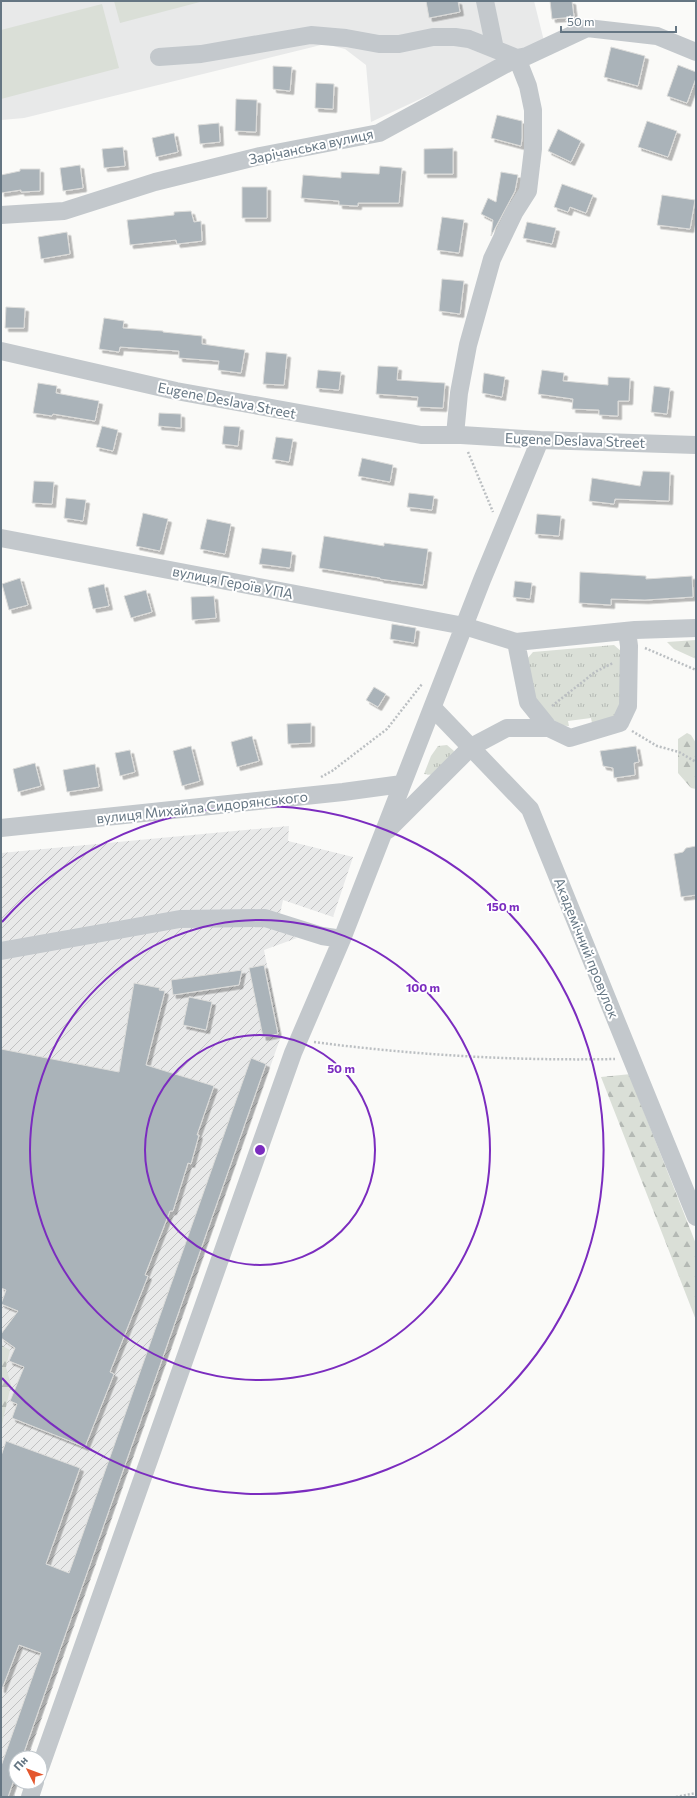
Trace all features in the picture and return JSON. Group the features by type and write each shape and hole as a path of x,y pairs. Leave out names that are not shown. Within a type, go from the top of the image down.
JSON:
{"street":[{"path":"485,1 495,49"},
{"name":"Зарічанська вулиця","path":"1,215 64,210 155,182 260,156 379,133 517,58 527,56 588,28 657,36 696,52"},
{"path":"158,57 201,54 311,35 346,38 380,44 399,44 433,37 455,36 469,39 517,58 528,86 533,110 533,149 528,191 514,213 492,259 468,345 459,393 458,435"},
{"name":"Eugene Deslava Street","path":"1,351 176,391 421,435 458,435 540,440 696,445"},
{"path":"46,1750 292,1048 342,939 464,626 540,440"},
{"name":"вулиця Героїв УПА","path":"1,538 464,626"},
{"path":"464,626 516,642 628,639 696,628"},
{"path":"516,642 528,702 544,722 570,738 620,723 628,706 628,639"},
{"name":"Академічний провулок","path":"433,708 530,809 696,1217"},
{"path":"383,835 471,747 507,728 544,722"},
{"name":"вулиця Михайла Сидорянського","path":"1,828 343,792 402,784"},
{"path":"1,951 180,919 265,918 322,936 342,939"}],"path":[{"path":"458,435 495,517"},
{"path":"544,722 595,672 623,658 628,639 696,670"},
{"path":"319,778 332,771 387,729 425,680"},
{"path":"620,723 657,746 679,752 696,762"},
{"path":"292,1048 460,1056 495,1056 548,1060 632,1058"},
{"path":"676,1797 696,1793"}],"shaded area":[{"path":"1,1 534,1 544,41 371,122 366,65 345,49 325,44 24,118 1,120"},
{"path":"289,826 288,841 353,857 333,917 283,900 277,928 297,938 264,950 281,1036 31,1750 8,1750 8,1790 16,1790 14,1797 1,1797 1,853"}],"green space":[{"path":"114,1 199,1 200,2 120,23"},
{"path":"102,4 119,68 1,99 1,30"},
{"path":"696,640 696,659 674,649 667,642"},
{"path":"614,645 622,652 632,711 592,723 591,718 568,721 569,726 563,725 551,718 540,706 532,693 529,684 527,659 533,652"},
{"path":"687,733 691,735 696,743 696,789 691,788 678,773 678,739"},
{"path":"447,745 454,751 452,760 433,775 424,774 431,756 438,746"},
{"path":"631,1074 633,1084 696,1244 696,1320 601,1077"},
{"path":"1,1345 10,1350 6,1367 11,1385 1,1429"}],"building":[{"path":"426,1 458,1 460,12 429,18"},
{"path":"550,1 572,1 574,17 552,19"},
{"path":"611,47 645,56 638,86 604,77"},
{"path":"678,65 696,72 696,78 687,103 667,96"},
{"path":"273,66 292,67 290,91 273,89"},
{"path":"316,83 334,84 333,109 315,108"},
{"path":"236,99 257,100 256,132 235,131"},
{"path":"497,115 522,121 521,146 491,138"},
{"path":"647,121 677,131 668,157 638,147"},
{"path":"219,123 220,142 200,144 198,125"},
{"path":"558,129 581,141 571,162 548,151"},
{"path":"174,133 178,152 156,157 152,138"},
{"path":"123,147 125,166 104,168 102,149"},
{"path":"453,148 453,174 424,174 424,149"},
{"path":"80,165 83,188 63,191 60,168"},
{"path":"380,166 402,168 399,203 358,203 358,206 339,205 339,201 301,198 303,175 341,178 341,172 379,174"},
{"path":"20,169 40,169 40,191 21,192 21,190 1,193 1,175 20,171"},
{"path":"501,172 518,175 515,191 491,236 493,220 481,214 488,198 496,202"},
{"path":"562,184 593,195 586,213 570,207 568,212 554,207"},
{"path":"242,187 267,187 267,218 242,218"},
{"path":"662,195 695,200 690,229 657,225"},
{"path":"191,211 194,222 201,221 202,241 177,244 176,240 130,245 127,220 174,215 174,212"},
{"path":"442,217 464,220 459,253 437,250"},
{"path":"527,222 556,228 552,244 523,238"},
{"path":"67,232 70,254 41,259 38,237"},
{"path":"442,279 464,281 460,314 439,311"},
{"path":"6,307 25,308 24,328 5,328"},
{"path":"104,318 124,321 123,328 202,336 202,344 245,350 241,373 218,370 219,361 179,358 179,351 120,347 119,352 99,349"},
{"path":"266,352 287,354 284,385 263,384"},
{"path":"378,366 398,367 397,380 445,383 443,408 417,407 418,397 376,394"},
{"path":"318,370 341,372 339,390 316,388"},
{"path":"542,370 564,373 563,381 608,385 608,377 630,378 629,401 618,401 618,416 599,415 599,410 572,409 573,399 538,394"},
{"path":"484,373 505,377 502,397 482,393"},
{"path":"38,383 57,386 56,393 99,401 95,421 53,414 52,416 33,413"},
{"path":"654,386 670,388 667,414 651,412"},
{"path":"159,413 181,414 181,428 158,426"},
{"path":"102,426 118,430 113,451 96,447"},
{"path":"224,426 240,427 238,446 222,444"},
{"path":"276,437 293,439 289,462 272,459"},
{"path":"362,458 393,465 390,482 358,476"},
{"path":"643,471 670,472 669,501 615,499 614,504 589,501 592,478 640,486"},
{"path":"34,481 54,482 52,504 32,503"},
{"path":"409,493 434,496 432,510 407,507"},
{"path":"66,498 86,500 83,521 64,518"},
{"path":"143,513 168,519 160,551 136,546"},
{"path":"537,514 561,516 559,536 535,534"},
{"path":"207,519 231,524 225,554 200,549"},
{"path":"324,536 384,546 384,543 428,549 423,585 319,568"},
{"path":"262,548 292,552 290,568 259,564"},
{"path":"580,572 646,576 646,579 692,576 693,597 645,600 611,599 611,605 579,603"},
{"path":"20,578 28,605 9,610 2,584"},
{"path":"515,581 532,583 530,599 513,597"},
{"path":"104,584 109,606 93,609 88,588"},
{"path":"146,590 152,612 131,618 124,596"},
{"path":"214,596 216,618 192,620 191,597"},
{"path":"392,624 416,628 414,643 390,639"},
{"path":"374,687 386,694 378,707 366,700"},
{"path":"311,723 311,743 288,744 287,724"},
{"path":"252,736 259,761 237,767 231,742"},
{"path":"191,746 200,781 182,786 173,751"},
{"path":"636,746 639,762 634,763 635,775 614,778 613,768 603,766 600,751"},
{"path":"130,750 135,772 120,776 115,753"},
{"path":"35,763 41,786 18,792 13,769"},
{"path":"95,764 99,787 67,792 63,770"},
{"path":"696,846 696,895 681,897 674,854 683,852 686,848"},
{"path":"264,965 278,1034 263,1037 249,968"},
{"path":"242,970 239,985 173,995 171,980"},
{"path":"134,983 160,988 159,990 165,991 146,1065 214,1086 197,1135 199,1135 191,1164 188,1163 173,1211 170,1211 145,1275 148,1276 110,1372 114,1374 85,1447 12,1418 17,1404 10,1401 24,1367 9,1361 15,1348 1,1338 1,1334 18,1311 1,1304 6,1290 1,1288 1,1049 119,1072"},
{"path":"189,997 212,1002 206,1030 183,1025"},
{"path":"251,1058 266,1064 25,1750 8,1750 8,1790 10,1790 8,1797 1,1797 1,1766 41,1653 19,1645 1,1689 1,1456 6,1441 80,1468 46,1564 69,1573"}]}
